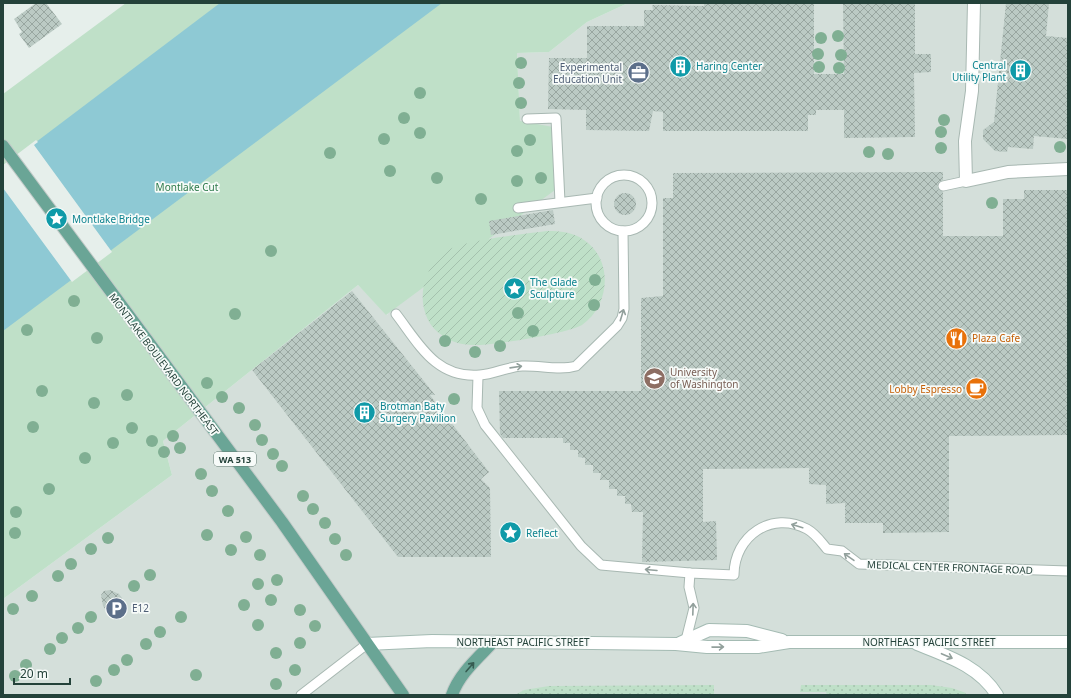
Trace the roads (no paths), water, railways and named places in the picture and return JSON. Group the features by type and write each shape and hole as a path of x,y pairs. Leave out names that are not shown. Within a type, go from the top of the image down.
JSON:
{"main road":[{"path":"974,3 972,91 965,141 966,181 1008,172 1068,169"},
{"name":"MONTLAKE BOULEVARD NORTHEAST","path":"3,146 250,480 403,695"},
{"name":"NORTHEAST PACIFIC STREET","path":"683,643 709,630 747,631 789,642"},
{"name":"NORTHEAST PACIFIC STREET","path":"368,644 432,641 683,643 707,647 758,647 789,642 1068,642"},
{"path":"452,695 455,687 468,668 493,642"},
{"path":"910,642 950,657 978,673 984,678 997,695"}],"lane":[{"path":"527,119 556,118 560,202"},
{"path":"619,176 636,178 648,189 651,197 650,214 639,227 623,231 606,225 600,218 597,209 597,198 604,184 619,176"},
{"path":"943,186 966,181"},
{"path":"518,208 597,198"},
{"path":"396,314 435,363 451,373 478,376 522,366 568,368 576,366 617,326 622,318 624,309 623,231"},
{"path":"478,376 477,408 485,425 581,546 601,565 690,573 689,587 694,608 683,643"},
{"name":"MEDICAL CENTER FRONTAGE ROAD","path":"690,573 734,575 734,564 738,551 746,540 756,531 769,525 782,523 795,524 808,530 819,538 827,549 842,551 860,564 1068,571"},
{"path":"301,695 368,644"}],"water":[{"name":"Montlake Cut","path":"220,3 442,3 3,331 3,167"}],"place":[{"name":"Haring Center","path":"681,66"},
{"name":"Central Utility Plant","path":"1021,71"},
{"name":"Experimental Education Unit","path":"638,73"},
{"name":"Montlake Bridge","path":"57,219"},
{"name":"The Glade Sculpture","path":"514,288"},
{"name":"Plaza Cafe","path":"957,338"},
{"name":"University of Washington","path":"655,378"},
{"name":"Lobby Espresso","path":"977,389"},
{"name":"Brotman Baty Surgery Pavilion","path":"364,412"},
{"name":"Reflect","path":"511,533"},
{"name":"E12","path":"117,608"}]}
